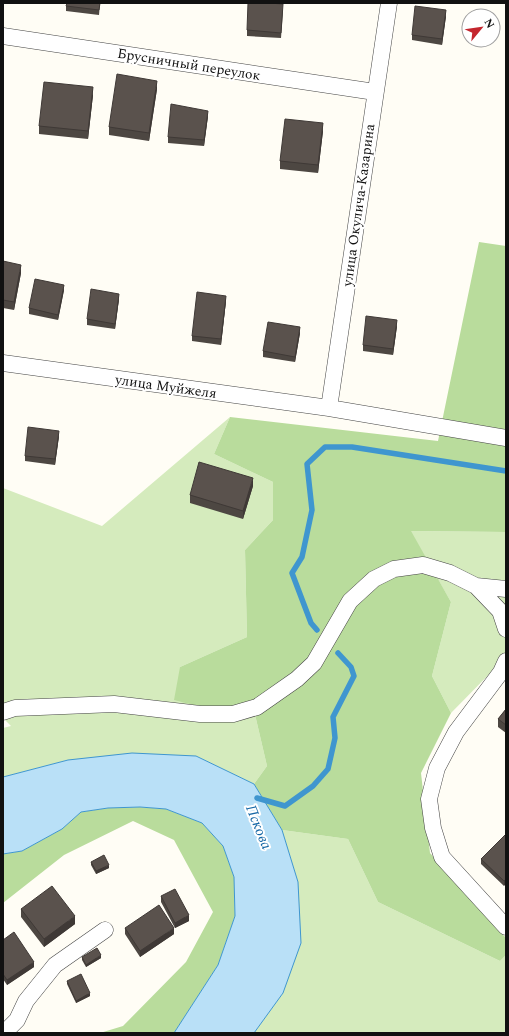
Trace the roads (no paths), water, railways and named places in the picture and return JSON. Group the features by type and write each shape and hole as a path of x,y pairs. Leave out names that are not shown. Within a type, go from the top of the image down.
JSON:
{"street":[{"name":"улица Окулича-Казарина","path":"329,408 389,3"},
{"name":"Брусничный переулок","path":"3,36 375,92"},
{"name":"улица Муйжеля","path":"3,363 329,408 506,438"},
{"path":"3,712 15,708 114,704 200,714 233,714 257,707 297,679 314,663 350,602 374,579 394,569 423,565 450,573 476,586 500,611 506,629"},
{"path":"476,586 506,589"},
{"path":"506,662 501,672 456,732 437,768 429,799 433,828 442,857 506,927"},
{"path":"4,1033 17,1020 26,1001 54,965 105,930"}],"water":[{"name":"Пскова","path":"132,753 196,756 254,784 282,830 298,882 301,943 283,993 254,1033 174,1033 218,965 235,916 234,877 223,846 202,823 166,809 140,807 108,808 81,812 62,829 22,851 3,854 3,777 68,760"}],"waterway":[{"path":"317,630 311,623 292,573 302,557 312,510 307,464 325,447 352,447 506,471"},
{"name":"Пскова","path":"257,798 285,806 313,786 328,769 335,738 333,717 354,676 351,667 338,653"}]}
